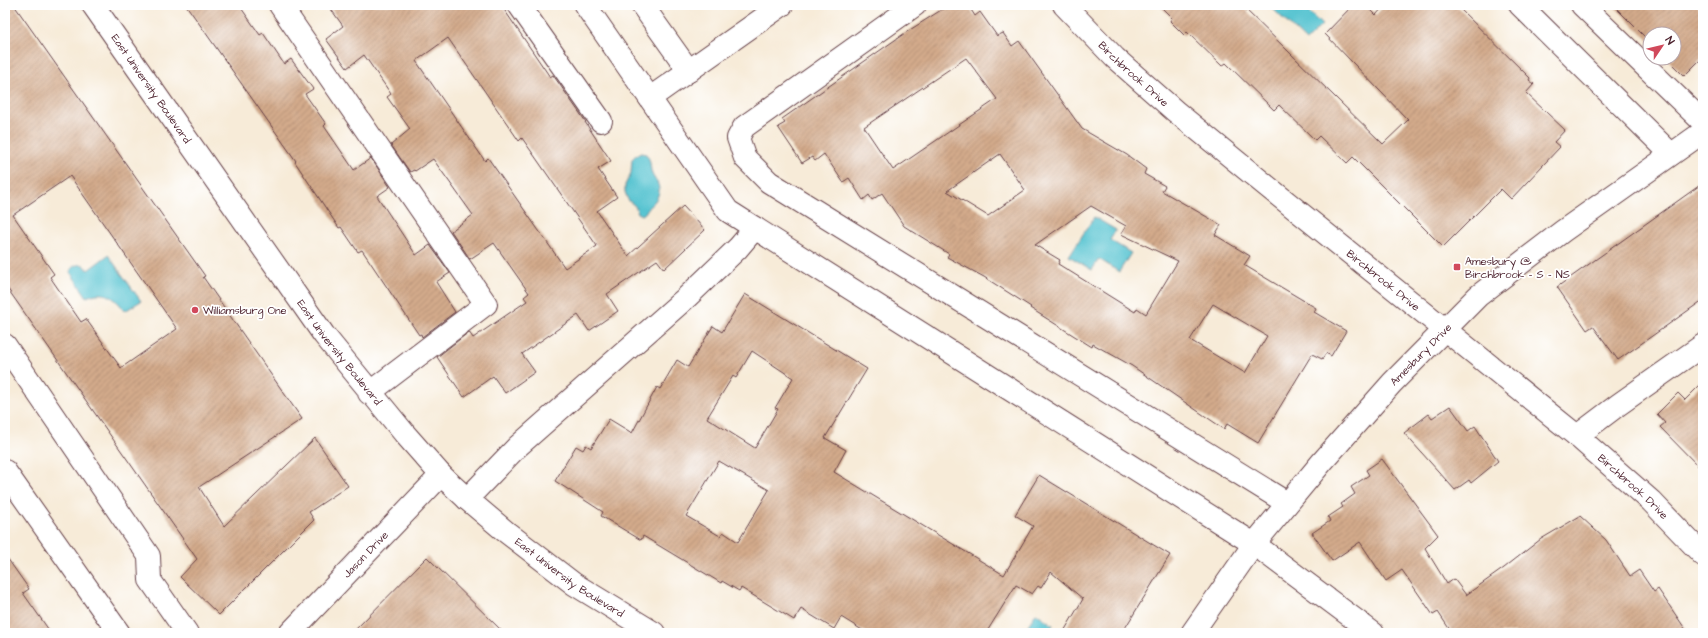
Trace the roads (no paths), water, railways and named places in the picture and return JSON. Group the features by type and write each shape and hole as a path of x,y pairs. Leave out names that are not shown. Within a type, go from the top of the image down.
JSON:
{"street":[{"name":"East University Boulevard","path":"93,5 324,335 370,393 441,475 467,499 574,584 654,633"},
{"path":"280,5 486,304 370,393"},
{"path":"519,5 601,120"},
{"path":"585,5 728,211 1254,544 1373,633"},
{"path":"642,5 688,71"},
{"path":"650,98 782,5"},
{"path":"915,5 744,127 738,138 745,158 768,182 1287,503"},
{"name":"Birchbrook Drive","path":"1064,5 1115,58 1176,111 1263,184 1577,436 1651,501 1703,556"},
{"path":"1520,5 1671,154"},
{"path":"1582,5 1703,122"},
{"name":"Amesbury Drive","path":"1192,633 1254,544 1287,503 1392,383 1478,296 1563,231 1703,132"},
{"path":"467,499 518,447 687,297 738,248 755,228"},
{"path":"5,345 149,556 150,580 187,633"},
{"path":"1577,436 1703,345"},
{"path":"5,471 119,633"},
{"name":"Jason Drive","path":"290,633 441,475"}],"water":[{"path":"1273,5 1302,5 1322,25 1306,41 1271,7"},
{"path":"641,153 646,154 650,161 652,174 659,189 657,198 642,215 638,213 635,206 628,200 625,192 625,185 631,173 632,159"},
{"path":"1094,217 1116,230 1110,240 1131,253 1119,272 1099,259 1092,270 1069,256"},
{"path":"108,255 141,301 125,311 113,298 104,294 87,297 70,272 74,266 80,265 84,265 88,270"},
{"path":"1036,613 1053,625 1048,633 1023,633"}],"place":[{"name":"Amesbury @ Birchbrook - S - NS","path":"1457,267"},
{"name":"Williamsburg One","path":"195,310"}]}
